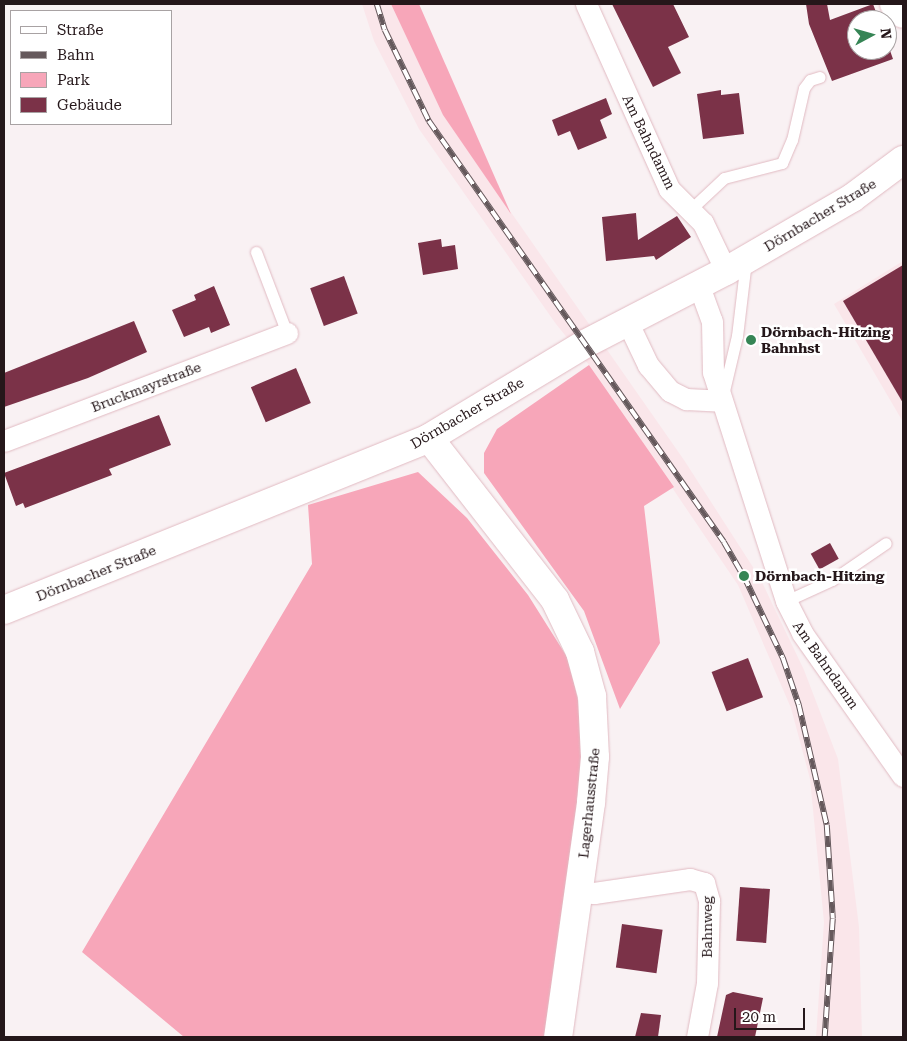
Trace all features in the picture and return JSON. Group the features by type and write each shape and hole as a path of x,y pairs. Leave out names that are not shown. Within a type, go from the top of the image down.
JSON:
{"street":[{"name":"Am Bahndamm","path":"586,4 669,188 691,209 712,238 736,265"},
{"path":"894,4 903,14"},
{"name":"Dörnbacher Straße","path":"4,610 429,438 627,321 699,286 852,198 903,160"},
{"name":"Am Bahndamm","path":"699,286 710,312 712,363 721,401 786,601 802,633 903,776"},
{"path":"627,321 648,365 670,391 686,399 721,401"},
{"name":"Bruckmayrstraße","path":"4,441 287,333"},
{"name":"Lagerhausstraße","path":"429,438 538,575 555,600 580,652 592,696 595,757 579,891 558,1037"},
{"name":"Bahnweg","path":"579,891 594,893 690,879 704,883 709,901 707,983 697,1037"}],"lane":[{"path":"691,209 724,178 782,163 792,140 804,88 810,80 820,77"},
{"path":"256,252 287,333"},
{"path":"721,401 733,360 736,265"},
{"path":"786,601 832,580 886,543"}],"shaded area":[{"path":"362,4 391,4 443,115 684,460 760,578 804,670 838,759 859,927 862,1037 816,1037 824,922 810,779 791,708 738,585 589,365 556,324 419,129 374,41"},
{"path":"903,261 903,422 834,304"}],"green space":[{"path":"391,4 419,4 511,214 443,115"},
{"path":"589,365 674,487 644,506 660,643 620,709 584,611 484,473 484,453 497,429"},
{"path":"418,472 467,518 528,595 569,660 583,723 579,796 546,1037 184,1037 82,952 312,564 308,505"}],"building":[{"path":"612,4 673,4 689,37 668,47 681,73 653,87"},
{"path":"806,4 827,4 830,20 847,14 847,60 890,60 832,81 809,24"},
{"path":"873,4 875,10 857,10"},
{"path":"721,90 721,95 739,93 744,134 703,139 697,94"},
{"path":"606,98 612,114 600,120 607,138 578,150 570,131 558,136 552,120"},
{"path":"636,213 638,240 677,216 691,237 656,260 654,256 606,261 602,217"},
{"path":"441,239 442,247 455,245 458,269 423,275 418,243"},
{"path":"903,265 903,403 843,301"},
{"path":"344,276 358,314 324,326 310,288"},
{"path":"214,286 230,325 211,333 209,327 184,337 172,310 196,300 194,295"},
{"path":"134,321 147,352 88,378 4,407 4,373"},
{"path":"296,368 311,403 266,422 251,387"},
{"path":"159,415 171,445 109,469 112,475 25,508 23,503 16,506 4,473"},
{"path":"830,543 839,559 819,569 811,554"},
{"path":"748,658 763,697 727,711 712,672"},
{"path":"740,887 770,889 766,943 736,941"},
{"path":"622,924 663,930 656,973 616,968"},
{"path":"733,992 763,998 755,1037 717,1037 726,995"},
{"path":"641,1013 661,1015 658,1037 635,1037"}],"railway":[{"path":"377,4 385,30 429,121 724,542 744,576 783,658 799,705 827,825 833,919 825,1037"}],"place":[{"name":"Dörnbach-Hitzing Bahnhst","path":"751,340"},
{"name":"Dörnbach-Hitzing","path":"744,576"}]}
